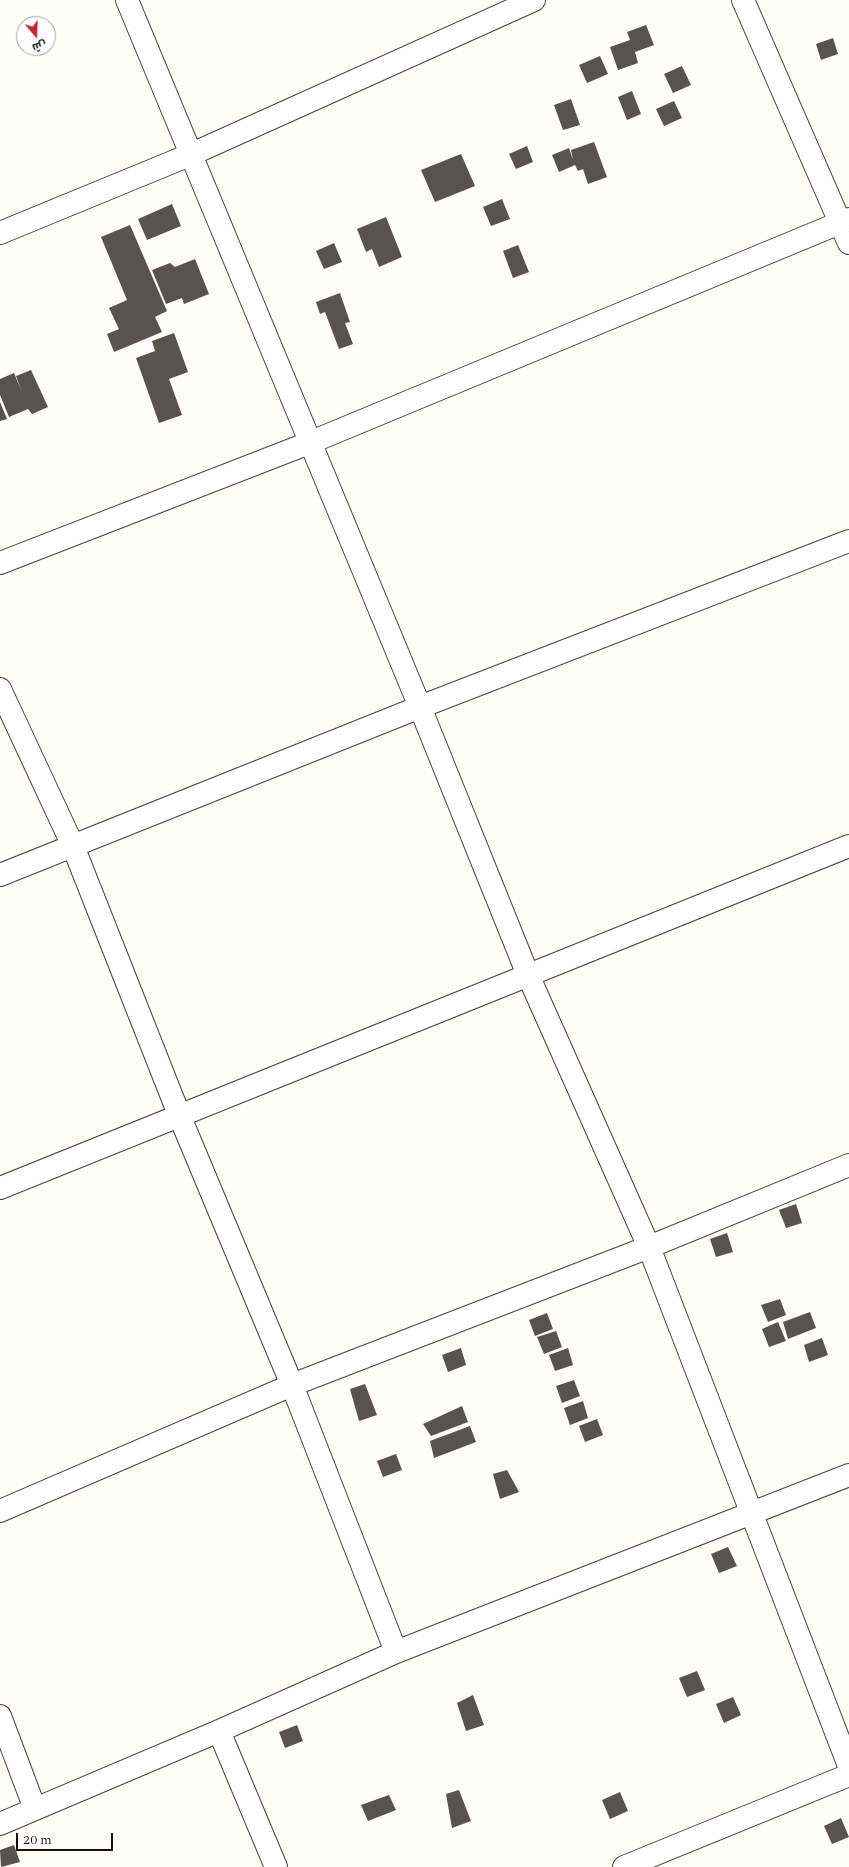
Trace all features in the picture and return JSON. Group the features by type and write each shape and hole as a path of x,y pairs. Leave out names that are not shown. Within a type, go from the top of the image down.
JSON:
{"street":[{"path":"127,0 192,154 309,443 420,708 528,975 648,1247 849,1766"},
{"path":"0,233 192,154 534,0"},
{"path":"742,0 845,220 849,243"},
{"path":"0,563 309,443 845,220"},
{"path":"0,875 420,708 849,541"},
{"path":"0,689 73,846 180,1117 292,1385 396,1652"},
{"path":"0,1188 180,1117 849,846"},
{"path":"0,1511 292,1385 648,1247 849,1165"},
{"path":"0,1824 219,1731 396,1652 751,1515 849,1475"},
{"path":"0,1716 35,1809"},
{"path":"219,1731 276,1867"},
{"path":"624,1867 849,1774"}],"building":[{"path":"646,25 654,45 635,52 638,63 618,70 610,47 630,40 627,32"},
{"path":"833,38 838,54 821,60 816,44"},
{"path":"600,56 608,74 587,83 579,65"},
{"path":"682,66 691,85 673,93 664,74"},
{"path":"632,91 641,114 627,120 618,97"},
{"path":"571,99 580,125 563,130 554,105"},
{"path":"674,101 682,118 664,126 656,109"},
{"path":"594,142 607,177 588,184 583,169 578,171 575,165 559,172 552,155 569,148 573,160 571,150"},
{"path":"527,146 533,162 516,169 509,154"},
{"path":"461,154 475,186 435,202 421,170"},
{"path":"502,199 510,219 491,226 483,207"},
{"path":"172,204 181,226 147,240 138,219"},
{"path":"386,217 402,257 379,267 372,249 366,252 357,229"},
{"path":"130,225 167,311 155,317 162,332 114,352 107,334 119,329 109,308 127,300 101,237"},
{"path":"334,243 342,262 324,269 316,251"},
{"path":"518,245 529,272 513,278 503,251"},
{"path":"195,259 209,294 184,304 182,298 166,304 152,270 170,263 175,267"},
{"path":"340,293 350,322 345,323 353,344 339,349 325,312 320,314 316,302"},
{"path":"174,333 188,372 169,379 182,415 159,423 136,358 155,351 152,341"},
{"path":"31,370 48,407 32,414 28,409 9,417 0,395 0,379 14,373 22,392 16,376"},
{"path":"0,402 7,419 0,421"},
{"path":"796,1204 802,1223 786,1228 779,1210"},
{"path":"727,1233 733,1252 716,1257 710,1239"},
{"path":"780,1299 786,1315 768,1322 761,1305"},
{"path":"810,1312 816,1328 788,1339 783,1322"},
{"path":"547,1313 553,1329 535,1336 529,1320"},
{"path":"778,1322 786,1341 769,1347 762,1329"},
{"path":"556,1331 562,1347 544,1354 537,1337"},
{"path":"822,1338 828,1355 809,1362 804,1345"},
{"path":"461,1348 466,1365 448,1372 442,1355"},
{"path":"568,1348 573,1365 555,1371 549,1355"},
{"path":"574,1380 580,1396 562,1403 556,1386"},
{"path":"365,1384 377,1415 359,1421 350,1389"},
{"path":"583,1401 588,1418 570,1425 564,1408"},
{"path":"462,1406 468,1422 431,1436 423,1424"},
{"path":"597,1419 603,1435 585,1442 579,1426"},
{"path":"470,1426 476,1442 434,1458 430,1441"},
{"path":"396,1454 402,1470 383,1477 377,1461"},
{"path":"507,1470 519,1492 500,1499 493,1474"},
{"path":"728,1547 737,1566 719,1573 711,1554"},
{"path":"697,1671 705,1690 687,1697 679,1678"},
{"path":"473,1695 484,1725 466,1731 457,1703"},
{"path":"733,1697 741,1715 724,1723 716,1704"},
{"path":"297,1725 303,1741 285,1748 279,1732"},
{"path":"459,1790 471,1821 452,1828 446,1794"},
{"path":"620,1792 628,1811 610,1819 602,1800"},
{"path":"389,1795 396,1810 368,1821 361,1805"},
{"path":"841,1818 849,1837 832,1844 824,1826"},
{"path":"14,1845 20,1862 1,1867 0,1850"}]}
